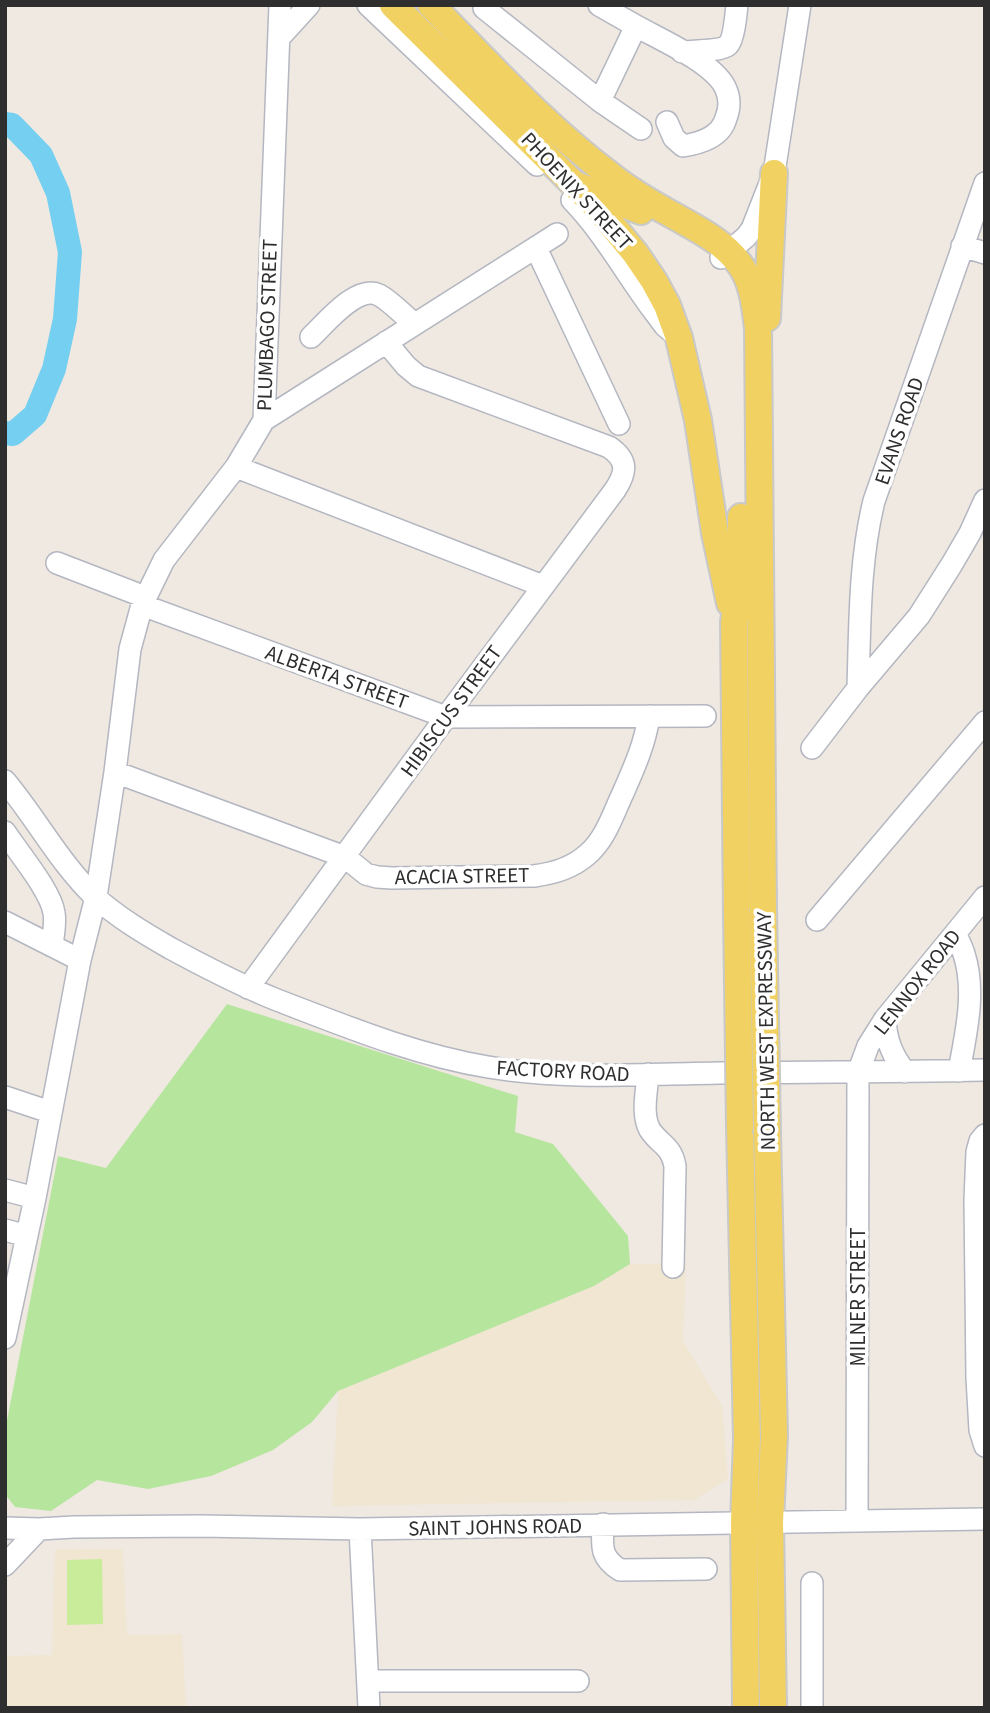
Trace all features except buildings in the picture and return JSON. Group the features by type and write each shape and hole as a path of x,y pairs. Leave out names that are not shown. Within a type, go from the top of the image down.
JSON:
{"main road":[{"name":"PHOENIX STREET","path":"416,10 616,228 654,281 667,305 679,338 698,420 715,533 734,622"},
{"name":"PHOENIX STREET","path":"416,10 523,98 600,167 641,197 709,236 725,255 740,263 753,295 758,328 758,354"},
{"path":"759,459 774,173"},
{"path":"574,184 634,207 725,255 739,289 744,321 741,569 734,622"},
{"name":"NORTH WEST EXPRESSWAY","path":"746,1708 757,1522 774,1435 763,908 758,354"},
{"name":"NORTH WEST EXPRESSWAY","path":"734,622 747,1439 773,1708"}],"street":[{"name":"PLUMBAGO STREET","path":"5,1338 80,960 96,897 130,649 143,601 154,576 176,541 236,467 264,420 280,5"},
{"path":"279,38 309,5"},
{"path":"368,5 588,216 656,314 679,338"},
{"path":"599,5 707,66 725,87 729,110 725,122 715,136 683,146 676,141 667,122"},
{"path":"682,52 721,48 729,44 737,5"},
{"path":"725,255 752,229 774,173 800,5"},
{"path":"484,8 600,101 641,129"},
{"path":"600,101 636,26"},
{"name":"EVANS ROAD","path":"858,688 861,591 868,524 985,183"},
{"path":"264,420 557,234"},
{"path":"962,246 985,253"},
{"path":"536,248 619,424"},
{"path":"311,337 354,297 369,292 379,295 414,324"},
{"name":"HIBISCUS STREET","path":"248,988 622,479 624,470 617,452 594,440 418,376 386,342"},
{"path":"236,467 543,586"},
{"path":"812,748 933,596 970,533 985,500"},
{"name":"ALBERTA STREET","path":"57,563 143,601 446,717 705,716"},
{"name":"ACACIA STREET","path":"115,772 345,857 366,874 392,878 534,876 569,868 592,850 605,832 643,746 649,716"},
{"path":"817,920 985,722"},
{"name":"FACTORY ROAD","path":"5,781 69,869 96,897 131,925 248,988 393,1043 449,1059 523,1072 618,1075 985,1070"},
{"path":"5,832 53,906 55,916 51,946"},
{"name":"LENNOX ROAD","path":"858,1073 868,1046 885,1018 985,897"},
{"path":"5,922 80,960"},
{"path":"956,934 964,954 976,971 969,1000 976,1020 959,1071"},
{"path":"885,1018 890,1049 905,1072"},
{"name":"MILNER STREET","path":"857,1521 858,1073"},
{"path":"648,1074 646,1119 651,1131 669,1149 675,1166 673,1267"},
{"path":"5,1097 50,1112"},
{"path":"985,1136 980,1141 977,1152 975,1200 977,1378 980,1430 985,1446"},
{"path":"5,1190 34,1198"},
{"path":"5,1230 27,1236"},
{"name":"SAINT JOHNS ROAD","path":"5,1528 188,1526 360,1529 985,1519"},
{"path":"603,1524 602,1549 609,1563 620,1570 706,1569"},
{"path":"5,1565 39,1529"},
{"path":"360,1529 369,1708"},
{"path":"812,1583 812,1708"},
{"path":"368,1681 578,1681"}],"shaded area":[{"path":"686,1263 683,1341 722,1406 728,1479 694,1500 332,1506 338,1391 594,1286 630,1264"},
{"path":"55,1549 123,1549 127,1635 182,1634 186,1708 5,1708 5,1656 52,1655"}],"green space":[{"path":"227,1004 518,1096 515,1132 553,1144 628,1236 630,1264 594,1286 338,1391 312,1422 273,1450 211,1476 148,1489 97,1480 51,1511 15,1507 5,1494 5,1431 58,1156 106,1168"},
{"path":"102,1559 103,1624 67,1625 67,1560"}],"waterway":[{"path":"5,124 12,125 41,155 58,193 70,252 65,319 54,369 35,415 13,434 5,433"}]}
